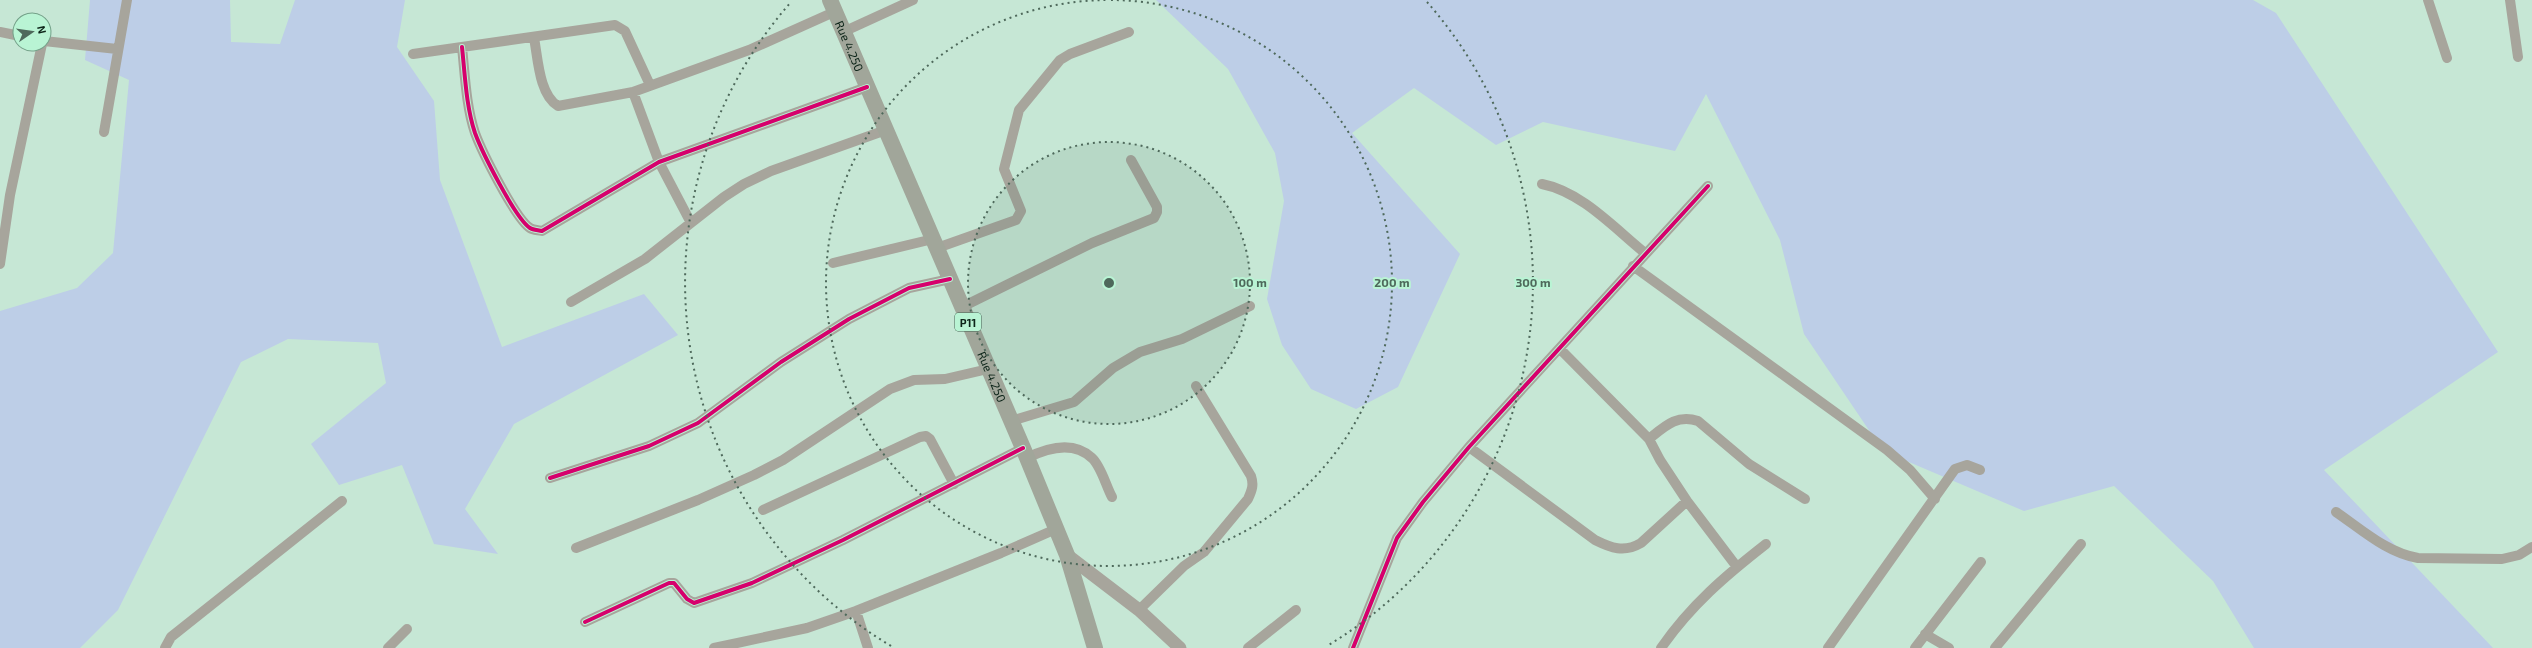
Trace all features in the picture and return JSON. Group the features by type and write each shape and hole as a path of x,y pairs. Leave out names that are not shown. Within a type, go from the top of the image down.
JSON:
{"main road":[{"name":"Rue 4.250","path":"832,6 1056,528 1067,555 1095,648"}],"street":[{"path":"104,132 117,49 127,0"},
{"path":"843,32 912,0"},
{"path":"2428,0 2447,58"},
{"path":"2510,0 2518,57"},
{"path":"534,38 546,92 551,102 558,106 633,92 749,50 832,6"},
{"path":"413,54 534,38 615,24 621,27 650,85"},
{"path":"0,32 12,34"},
{"path":"833,263 935,243 1016,220 1020,216 1021,211 1004,169 1018,110 1060,60 1070,54 1129,32"},
{"path":"52,42 117,49"},
{"path":"462,47 470,111 475,133 505,191 525,223 532,229 542,231 659,162 867,87"},
{"path":"0,264 10,195 40,52"},
{"path":"633,92 659,162 691,223"},
{"path":"571,302 645,259 744,184 886,130"},
{"path":"962,306 1092,243 1154,218 1158,212 1157,207 1131,160"},
{"path":"1542,184 1558,187 1578,198 1645,253"},
{"path":"1353,648 1397,538 1423,502 1469,447 1560,349 1633,266 1708,186"},
{"path":"1633,266 1887,450 1910,470 1935,499"},
{"path":"550,478 649,446 698,423 781,362 849,319 909,288 950,279"},
{"path":"1011,421 1074,402 1113,368 1140,352 1182,339 1250,306"},
{"path":"1560,349 1649,439 1660,460 1688,501 1737,567"},
{"path":"576,548 698,500 754,475 783,460 890,389 914,380 945,379 988,369"},
{"path":"1139,610 1184,566 1204,552 1252,491 1253,485 1251,476 1196,386"},
{"path":"1649,439 1678,418 1687,417 1698,421 1750,464 1805,499"},
{"path":"763,510 920,437 926,436 930,439 954,484"},
{"path":"586,622 669,583 674,583 687,599 694,603 752,583 843,540 896,511 1025,453 1048,448 1062,447 1081,451 1092,458 1112,497"},
{"path":"1469,447 1595,540 1612,549 1634,548 1641,544 1688,501"},
{"path":"1828,648 1955,469 1960,466 1980,470"},
{"path":"165,648 171,637 342,501"},
{"path":"2336,512 2390,549 2404,556 2418,558 2502,559 2519,555 2532,546"},
{"path":"714,648 807,628 856,611 1001,553 1056,528"},
{"path":"1661,648 1678,624 1706,592 1766,544"},
{"path":"1995,648 2081,544"},
{"path":"1067,555 1139,610 1180,648"},
{"path":"1915,648 1981,562"},
{"path":"1248,648 1296,610"},
{"path":"856,611 868,648"},
{"path":"388,648 407,629"},
{"path":"1925,634 1949,648"}],"shaded area":[{"path":"90,0 230,0 231,42 280,44 295,0 405,0 397,47 434,101 440,180 502,347 644,294 678,335 514,424 465,509 498,554 434,544 402,465 339,485 311,444 386,383 378,343 288,339 241,362 118,610 80,648 0,648 0,311 77,288 113,253 129,80 85,60"},
{"path":"1156,0 2253,0 2276,13 2498,352 2324,470 2493,648 2254,648 2213,581 2114,486 2024,511 1883,451 1804,334 1780,240 1706,94 1675,151 1543,122 1496,145 1414,88 1352,133 1460,254 1398,387 1356,409 1311,389 1282,345 1267,299 1284,201 1275,153 1228,69"}],"cycle path":[{"path":"462,47 466,90 475,133 492,169 516,212 530,228 542,231 659,162 867,87"},
{"path":"1353,648 1397,538 1423,502 1469,447 1708,186"},
{"path":"550,478 649,446 698,423 781,362 849,319 909,288 950,279"},
{"path":"585,622 669,583 674,583 687,599 694,603 752,583 843,540 1023,448"}]}
